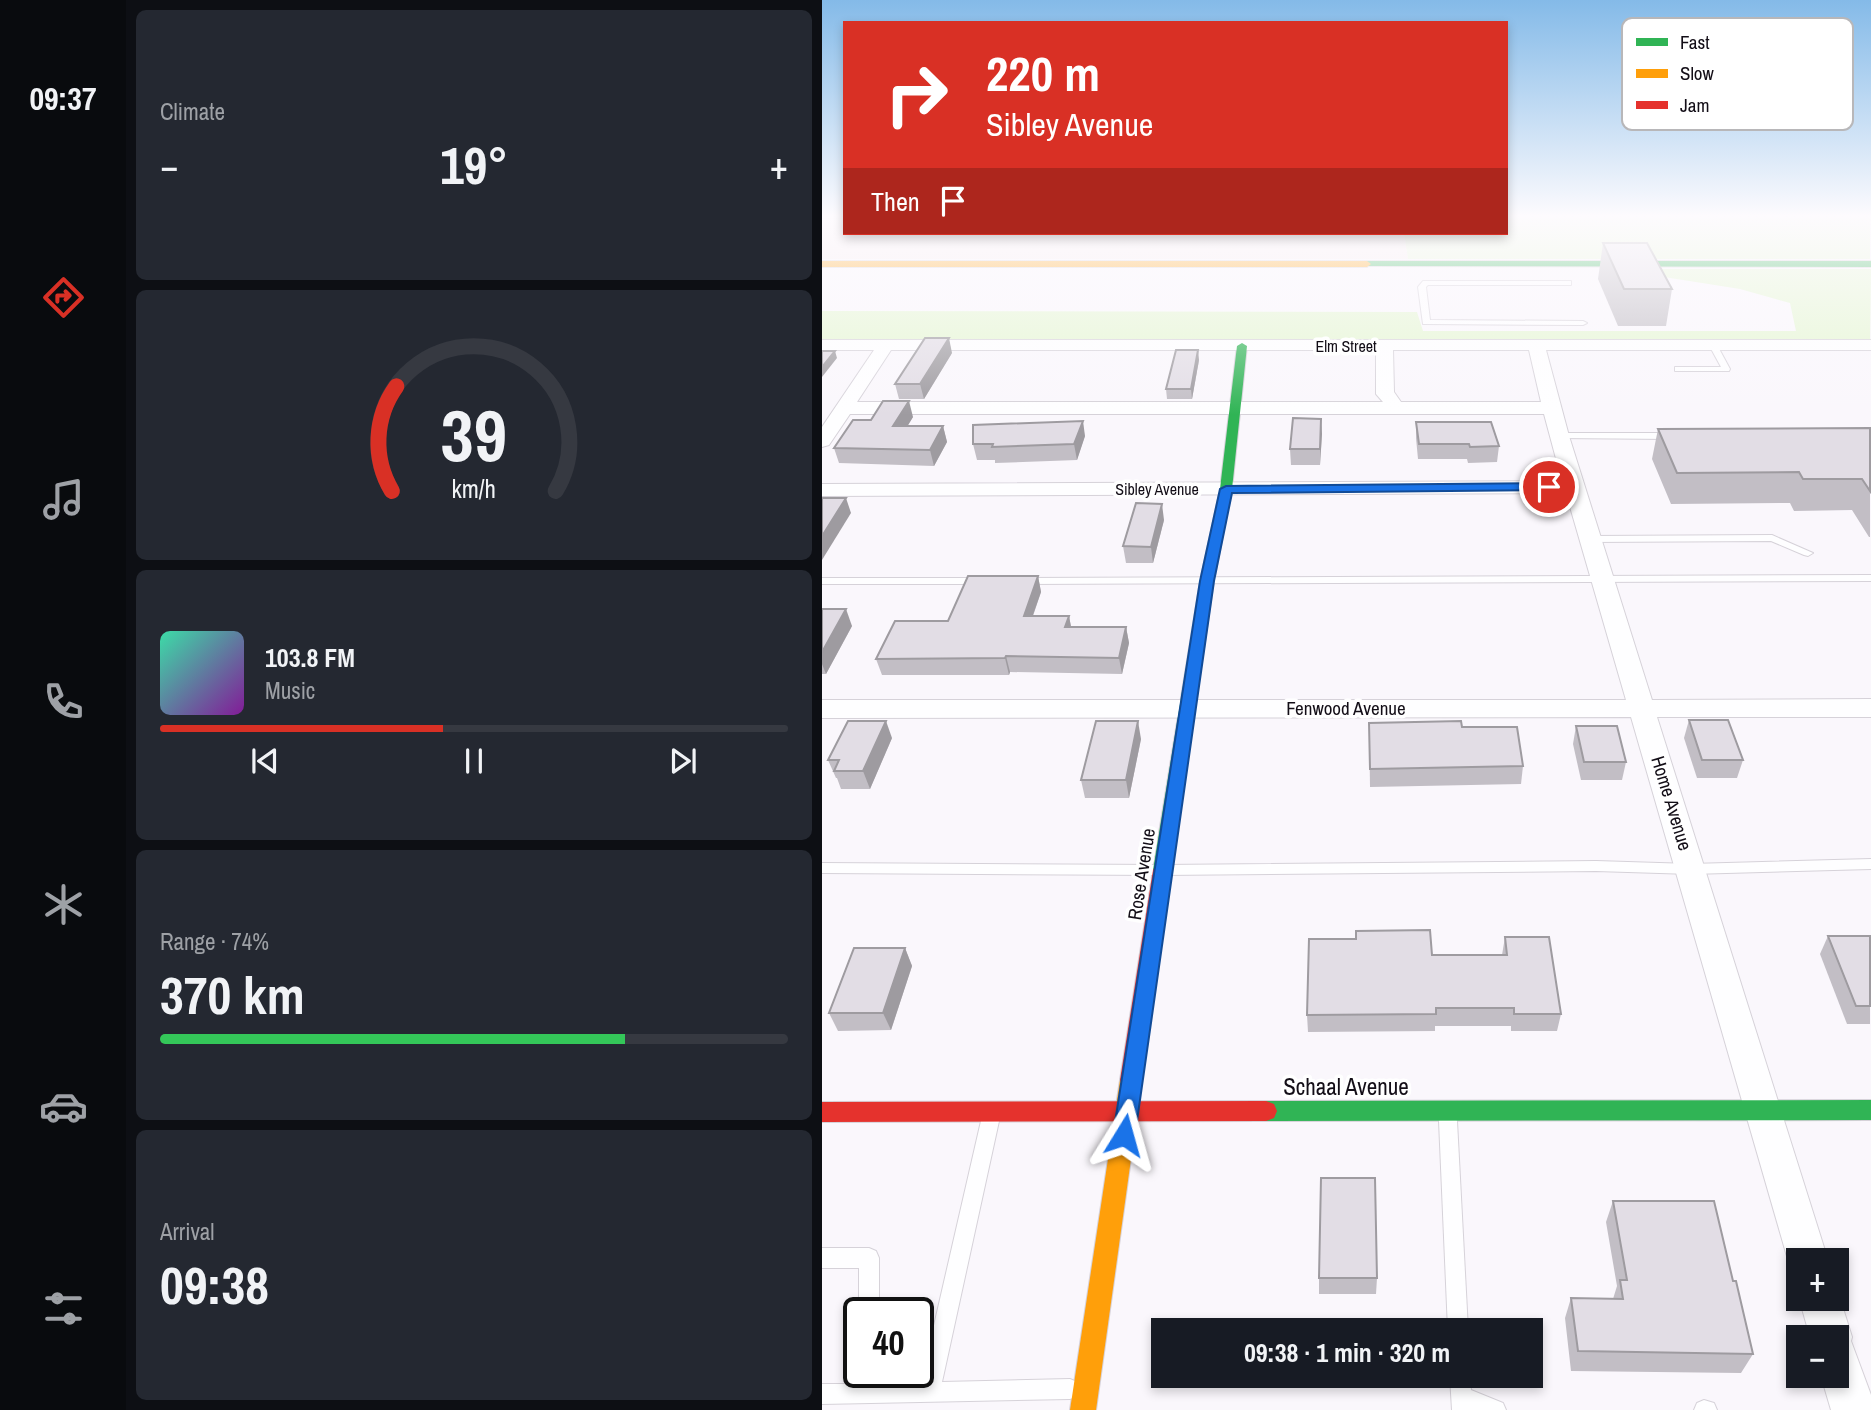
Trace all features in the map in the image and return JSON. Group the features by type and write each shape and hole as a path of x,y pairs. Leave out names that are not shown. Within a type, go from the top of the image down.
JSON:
{"street":[{"name":"Elm Street","path":"822,345 1384,346 1533,335 1713,345 1870,345"},
{"name":"Home Avenue","path":"1533,335 1559,436 1804,1248"},
{"path":"822,441 886,345"},
{"name":"Rose Avenue","path":"1083,1410 1162,870 1207,581 1226,489 1242,346"},
{"path":"1384,346 1385,394 1391,399 1394,408"},
{"path":"844,408 1552,408"},
{"name":"Sibley Avenue","path":"822,490 1576,487"},
{"name":"Fenwood Avenue","path":"822,709 1870,708"},
{"name":"Schaal Avenue","path":"822,1112 1763,1108 1870,1110"},
{"path":"1846,1388 1853,1410"}],"lane":[{"path":"1427,283 1422,287 1426,322 1431,324 1533,335 1583,323"},
{"path":"1555,283 1568,283"},
{"path":"1678,369 1726,369 1713,345"},
{"path":"1559,436 1678,436"},
{"path":"1591,539 1772,538 1808,553"},
{"path":"1015,581 1870,578"},
{"path":"822,581 987,581"},
{"path":"822,868 1162,870 1555,866 1691,869 1870,864"},
{"path":"1448,1110 1457,1318"},
{"path":"929,1392 993,1111"},
{"path":"822,1258 869,1258 869,1297"},
{"path":"868,1388 868,1394"},
{"path":"822,1394 1086,1389"},
{"path":"1461,1394 1496,1410"}],"green space":[{"path":"1701,283 1871,283 1870,345 822,345 822,311 1417,312 1423,331 1796,331 1790,303 1740,289"}],"building":[{"path":"1621,283 1669,283 1672,289 1624,289"},
{"path":"925,338 949,338 920,384 895,384"},
{"path":"1176,350 1198,350 1191,389 1166,389"},
{"path":"822,351 835,351 822,367"},
{"path":"883,401 909,401 893,426 943,426 930,450 834,448 853,420 871,420"},
{"path":"1293,418 1321,419 1320,449 1290,449"},
{"path":"1083,421 1074,444 992,447 993,444 973,444 973,425"},
{"path":"1416,422 1491,422 1499,446 1419,444"},
{"path":"1870,428 1870,491 1862,479 1803,479 1799,472 1677,473 1658,429"},
{"path":"822,498 846,498 822,536"},
{"path":"1136,503 1162,504 1151,547 1123,546"},
{"path":"968,576 1038,576 1024,616 1069,616 1065,627 1126,627 1119,658 1006,656 876,659 895,621 948,621"},
{"path":"822,609 846,609 822,652"},
{"path":"1689,720 1728,720 1743,760 1702,760"},
{"path":"848,721 886,721 863,771 834,771 839,760 828,760"},
{"path":"1096,721 1138,721 1126,780 1081,780"},
{"path":"1461,721 1462,727 1517,727 1523,766 1370,769 1369,723"},
{"path":"1576,726 1617,726 1626,762 1584,762"},
{"path":"1430,930 1432,955 1507,955 1505,937 1549,937 1561,1014 1514,1014 1514,1008 1436,1008 1436,1014 1307,1015 1309,939 1356,939 1356,931"},
{"path":"1828,936 1870,936 1870,1006 1856,1006"},
{"path":"854,948 905,948 883,1013 829,1013"},
{"path":"1321,1178 1375,1178 1377,1278 1319,1278"},
{"path":"1613,1201 1714,1201 1753,1354 1578,1351 1571,1298 1623,1299 1620,1280 1627,1280"}],"traffic: fast":[{"path":"1162,870 1207,581 1226,489 1242,346"},
{"path":"1266,1111 1871,1110"}],"traffic: slow":[{"path":"1083,1410 1131,1080"}],"traffic: jam":[{"path":"1131,1080 1162,870"},
{"path":"822,1112 1266,1111"}],"route":[{"path":"1124,1135 1207,581 1226,489 1549,487"}]}
